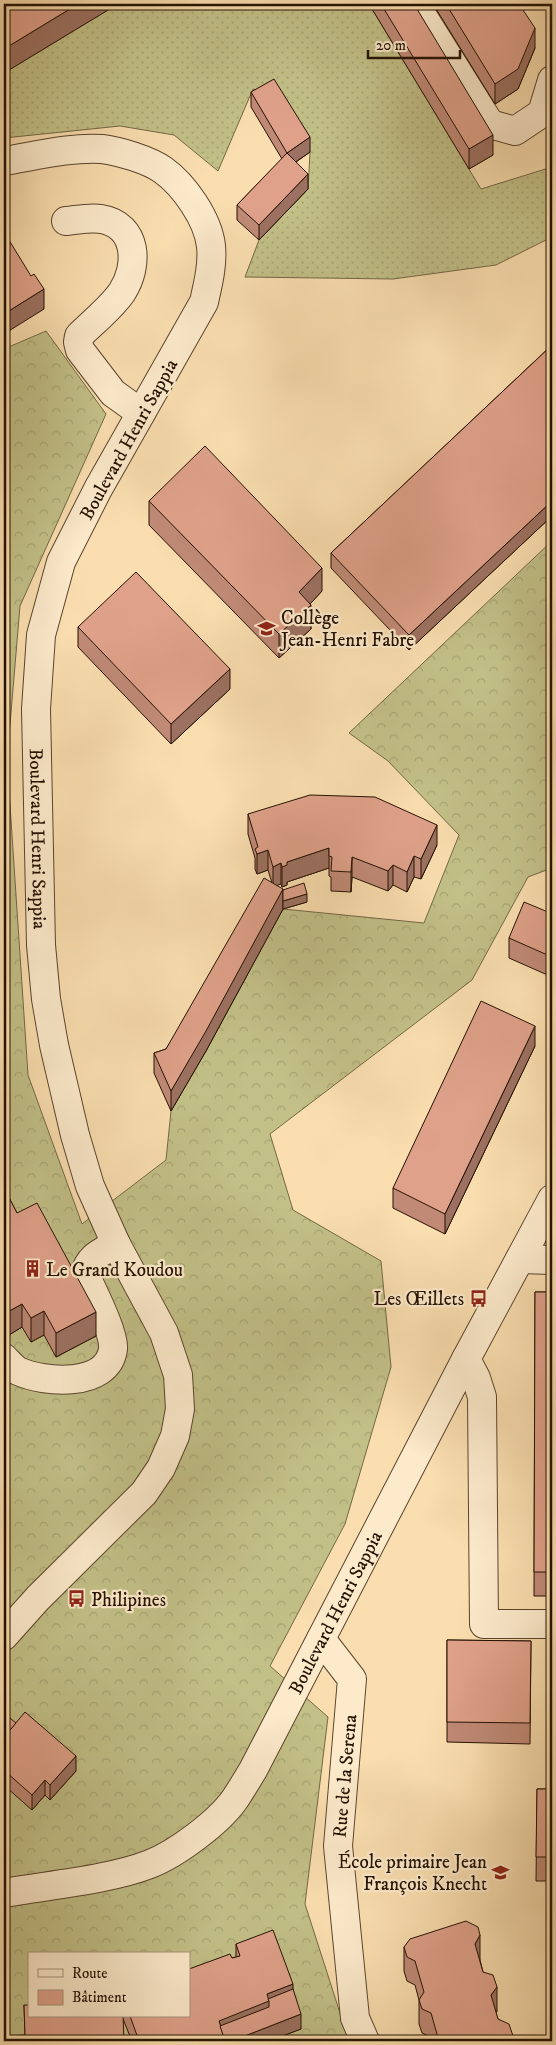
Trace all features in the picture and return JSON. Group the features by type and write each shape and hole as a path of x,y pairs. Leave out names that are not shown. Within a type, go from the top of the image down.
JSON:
{"street":[{"path":"415,4 490,124 514,131 542,113 552,80"},
{"name":"Boulevard Henri Sappia","path":"4,161 75,150 102,149 134,157 162,169 184,191 201,216 211,245 210,275 204,302 98,489 61,562 41,635 36,709 40,936 46,999 54,1045 75,1135 90,1186 116,1244 164,1334 178,1375 180,1409 175,1436 161,1468 144,1493 38,1598 4,1636"},
{"path":"66,221 101,219 119,227 130,242 134,258 129,280 122,293 79,336 78,342 80,350 113,393 141,413"},
{"name":"Boulevard Henri Sappia","path":"4,1893 117,1874 151,1864 180,1847 206,1828 234,1801 253,1770 466,1359 552,1199"},
{"path":"4,1358 17,1370 45,1379 69,1381 99,1372 110,1361 114,1348 112,1336 85,1274 87,1264 92,1258 116,1244"},
{"path":"520,1259 552,1260"},
{"path":"466,1359 476,1378 482,1397 484,1624 552,1624"},
{"name":"Rue de la Serena","path":"321,1639 352,1679 338,1846 355,2018 365,2041"}],"green space":[{"path":"118,4 369,4 481,189 552,167 552,237 496,265 393,279 245,277 259,240 308,189 310,152 274,94 253,89 218,171 174,135 120,126 4,138 4,73"},
{"path":"46,331 106,414 20,606 7,760 28,1075 82,1224 166,1160 171,1111 283,909 424,923 459,835 388,761 349,733 552,541 552,868 528,877 472,980 270,1134 293,1210 381,1261 391,1367 345,1524 270,1666 328,1717 305,1904 349,2041 4,2041 4,349"}],"building":[{"path":"4,4 78,4 4,49"},
{"path":"381,4 414,4 493,135 469,149"},
{"path":"446,4 519,4 535,28 518,69 495,84"},
{"path":"274,79 310,137 287,153 251,92"},
{"path":"287,153 308,174 259,225 237,205"},
{"path":"4,232 31,276 34,274 44,289 4,314"},
{"name":"Collège Jean-Henri Fabre","path":"552,345 552,501 409,635 331,553"},
{"path":"205,446 322,568 299,592 311,605 279,634 149,501"},
{"path":"136,572 230,669 171,724 78,627"},
{"path":"310,795 375,797 437,825 421,859 414,856 407,872 393,865 388,871 352,857 351,872 331,871 332,857 329,856 329,848 287,862 287,865 282,867 281,863 273,867 268,850 257,854 255,849 258,847 248,814"},
{"path":"264,878 283,889 206,1031 171,1091 154,1053 166,1049"},
{"path":"304,883 307,894 283,901 283,890"},
{"path":"524,902 548,912 552,902 552,957 509,938"},
{"path":"481,1001 535,1026 445,1214 393,1188"},
{"name":"Le Grand Koudou","path":"4,1188 17,1213 37,1203 96,1312 56,1333 44,1311 31,1318 22,1304 4,1314"},
{"path":"535,1292 552,1292 552,1572 534,1572"},
{"path":"447,1640 531,1641 530,1723 447,1722"},
{"path":"25,1712 76,1756 50,1785 45,1780 32,1795 4,1771 4,1737"},
{"path":"10,1718 16,1723 4,1737 4,1725"},
{"path":"537,1789 552,1789 552,1857 536,1857"},
{"path":"466,1921 478,1927 480,1935 475,1944 483,1972 493,1975 497,1987 491,1995 498,2019 509,2024 513,2036 510,2041 434,2041 437,2034 431,2013 422,2009 419,2000 424,1992 415,1961 407,1957 404,1947 410,1939"},
{"path":"273,1930 293,1984 267,1994 269,2001 219,2021 225,2041 139,2041 131,2018 190,2018 190,1969 230,1954 232,1958 240,1956 236,1944"},
{"path":"293,1989 301,2014 232,2041 225,2041 220,2026 269,2007 268,1999"},
{"path":"24,2005 28,2005 28,2018 123,2018 124,2041 4,2041 4,2036 25,2035"}],"place":[{"name":"Collège Jean-Henri Fabre","path":"267,628"},
{"name":"Le Grand Koudou","path":"32,1269"},
{"name":"Les Œillets","path":"478,1298"},
{"name":"Philipines","path":"77,1599"},
{"name":"École primaire Jean François Knecht","path":"501,1872"}]}
